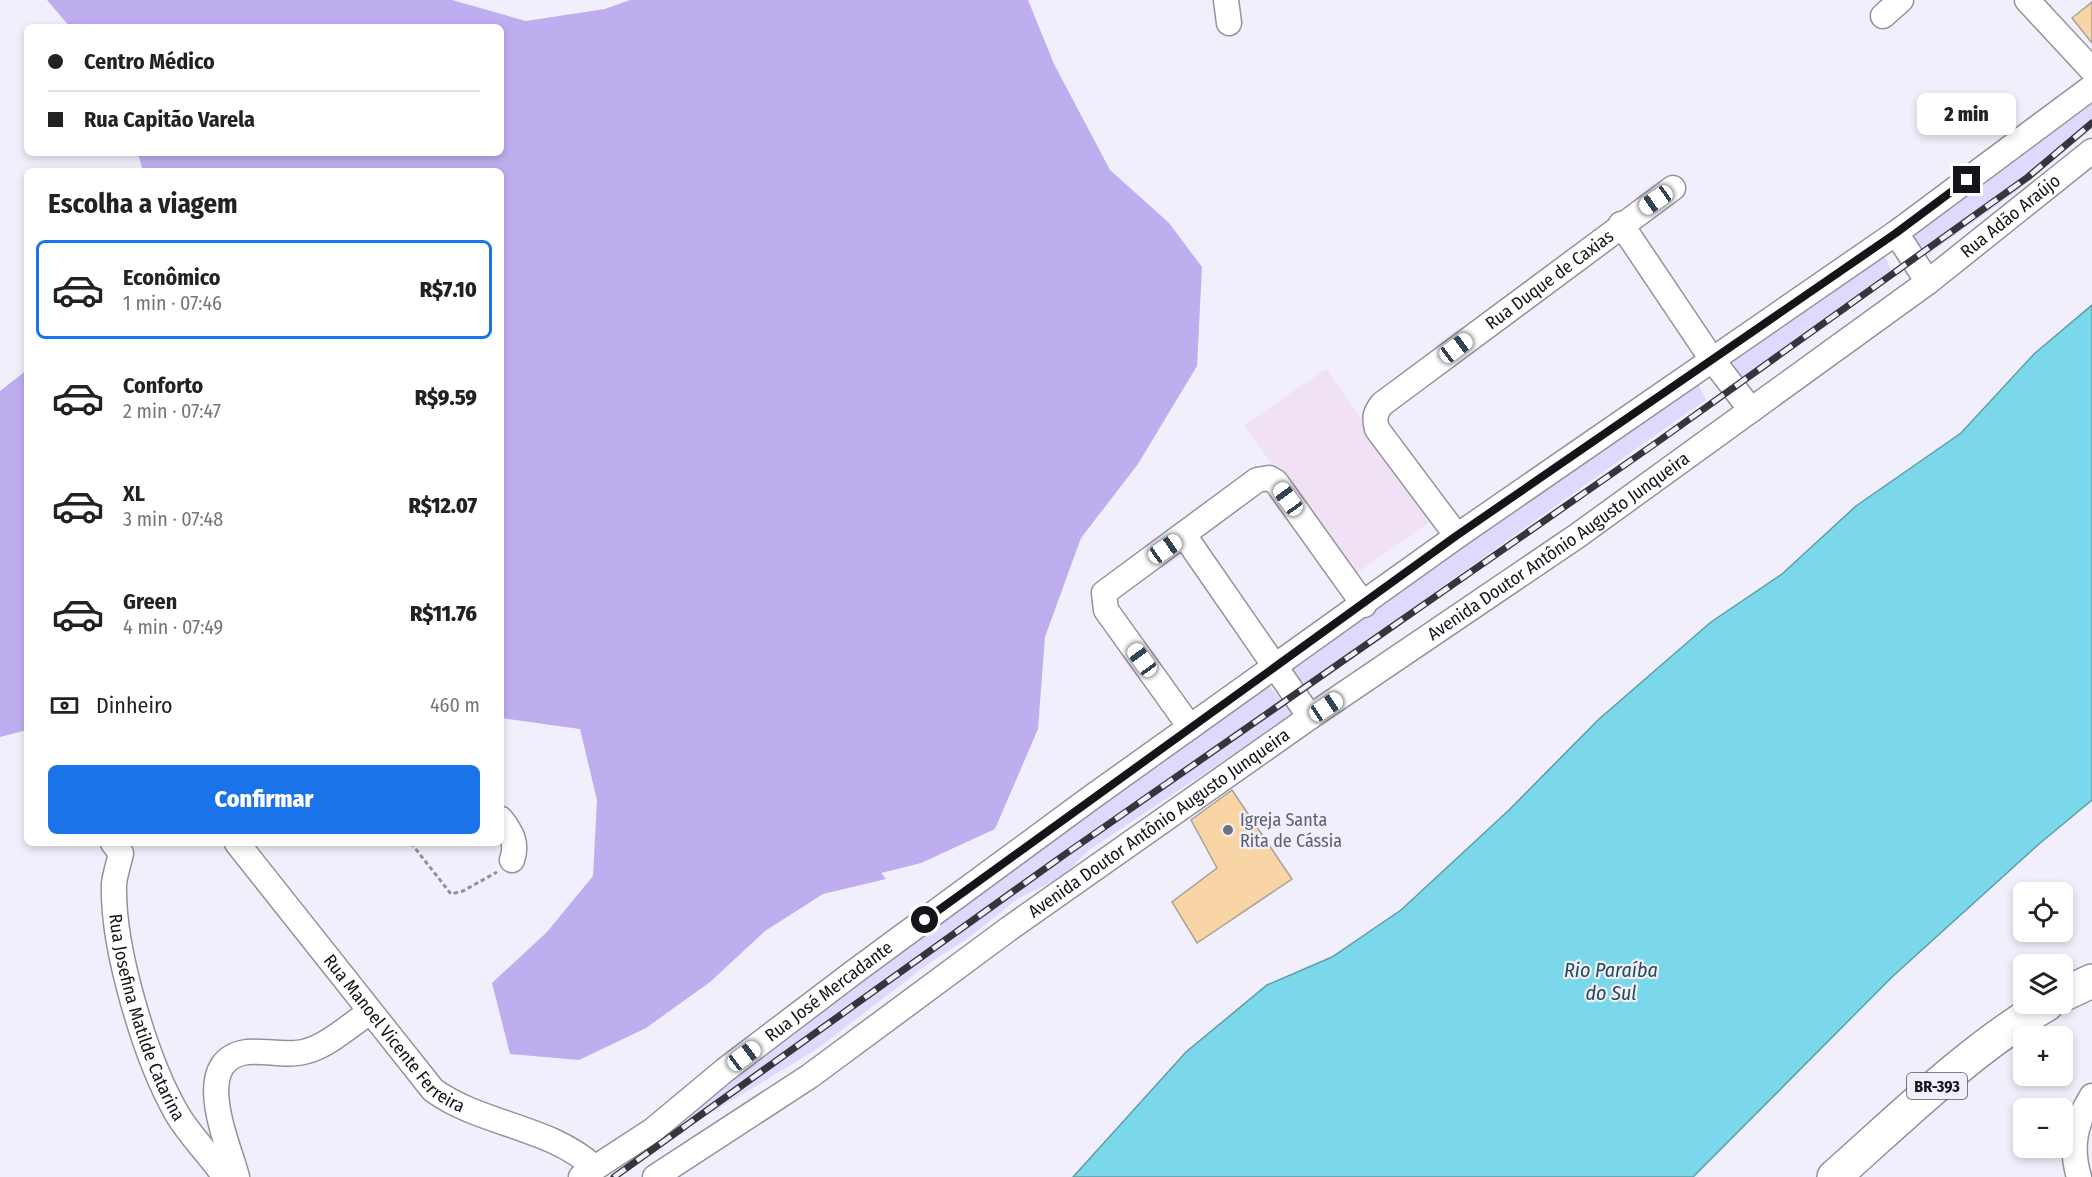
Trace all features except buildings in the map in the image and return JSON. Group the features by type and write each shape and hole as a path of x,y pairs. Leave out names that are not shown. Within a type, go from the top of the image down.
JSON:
{"highway":[{"path":"2073,989 2092,981"},
{"name":"BR-393","path":"1834,1177 1951,1073 2015,1023 2030,1014"}],"street":[{"path":"1883,16 1901,0"},
{"path":"2027,0 2092,69"},
{"name":"Rua José Mercadante","path":"587,1172 653,1130 725,1070 844,979 1190,727 1364,605 1456,536 1896,233 2092,87"},
{"name":"Rua Adão Araújo","path":"1928,282 2092,151"},
{"name":"Rua Duque de Caxias","path":"1456,536 1377,429 1374,420 1376,412 1382,404 1621,224 1673,188"},
{"path":"1621,224 1712,358 1751,410"},
{"path":"1896,233 1928,282"},
{"name":"Avenida Doutor Antônio Augusto Junqueira","path":"655,1177 810,1076 1010,928 1310,717 1577,536 1928,282"},
{"path":"1190,727 1106,610 1103,596 1107,589 1257,480 1269,478 1276,482 1364,605"},
{"path":"1184,535 1310,717"},
{"path":"504,824 514,840 516,850 512,860"},
{"name":"Rua Josefina Matilde Catarina","path":"120,846 114,883 116,918 123,961 135,1009 176,1112 225,1177"},
{"name":"Rua Manoel Vicente Ferreira","path":"239,846 418,1075 433,1090 453,1105 555,1141 573,1150 587,1172"},
{"path":"237,1177 216,1107 216,1087 220,1069 230,1059 245,1052 287,1054 308,1051 370,1012"},
{"path":"2079,1177 2073,1158 2073,1138 2083,1111 2092,1096"},
{"path":"653,1130 678,1162"}],"path":[{"path":"413,846 451,894 456,894 487,880 512,860"}],"shaded area":[{"path":"47,0 452,0 526,21 605,9 630,0 1028,0 1054,64 1110,170 1169,223 1202,267 1197,366 1138,464 1081,538 1045,637 1038,729 995,829 921,863 881,873 886,879 823,894 765,931 710,982 646,1028 579,1060 510,1054 492,983 547,932 593,876 597,800 580,729 504,718 504,168 142,168 139,156 504,156 504,24 67,24"},
{"path":"2092,94 2092,129 2013,194 1926,256 1912,238"},
{"path":"1882,250 1891,270 1737,381 1718,360"},
{"path":"1326,369 1434,519 1352,576 1244,425"},
{"path":"24,372 24,731 0,737 0,391"},
{"path":"1696,379 1706,400 1406,613 1305,683 1282,666"},
{"path":"1265,681 1294,714 1089,850 1062,877 1017,899 970,937 928,964 817,1049 696,1122 676,1111"}],"water":[{"name":"Rio Paraíba do Sul","path":"2092,305 2092,800 2039,844 1892,977 1693,1177 1073,1177 1186,1052 1267,985 1332,957 1401,910 1509,810 1599,719 1711,622 1782,574 1856,506 1961,433 2034,354"}],"railway":[{"path":"614,1177 1064,855 1656,443 2028,177 2092,123"}],"place":[{"name":"Igreja Santa Rita de Cássia","path":"1228,830"}],"route":[{"path":"925,920 1092,797 1364,605 1456,536 1896,233 1967,180"}]}
